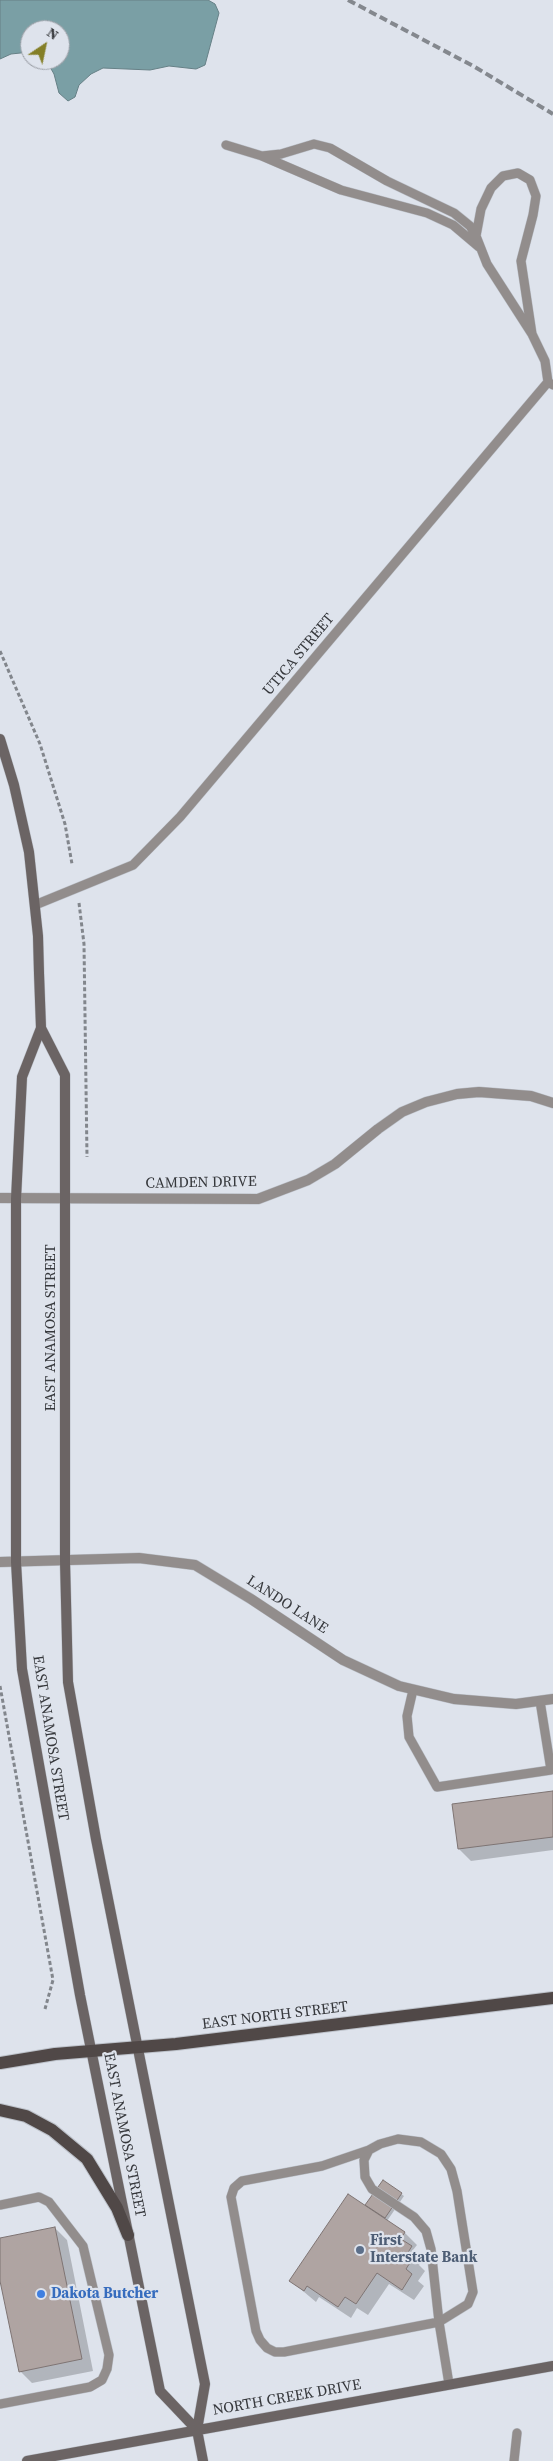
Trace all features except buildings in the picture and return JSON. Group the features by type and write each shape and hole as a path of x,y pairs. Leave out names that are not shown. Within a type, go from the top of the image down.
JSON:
{"main road":[{"name":"EAST ANAMOSA STREET","path":"0,739 14,785 35,904 41,1028 22,1077 16,1199 16,1562 22,1669 78,1986 160,2391 197,2430"},
{"name":"EAST ANAMOSA STREET","path":"41,1028 65,1075 65,1561 68,1682 96,1839 205,2384 197,2430 203,2461"},
{"name":"EAST NORTH STREET","path":"0,2063 55,2054 138,2048 553,1998"},
{"path":"0,2110 26,2116 52,2130 87,2159 117,2208 128,2235"},
{"name":"NORTH CREEK DRIVE","path":"27,2461 553,2366"}],"street":[{"name":"CAMDEN DRIVE","path":"0,1198 258,1199 308,1180 335,1164 402,1112 426,1102 457,1094 479,1092 531,1096 553,1103"},
{"name":"LANDO LANE","path":"0,1562 139,1558 195,1565 252,1599 342,1660 398,1686 454,1699 516,1704 553,1699"}],"lane":[{"path":"262,156 281,154 314,144 330,148 387,181 454,213 470,226 482,249 487,264 532,334 545,361 551,384"},
{"path":"226,145 262,156 341,190 427,213 453,225 482,249"},
{"path":"476,236 481,209 491,188 502,176 518,173 530,180 536,196 534,215 521,261 532,334"},
{"name":"UTICA STREET","path":"35,904 133,865 180,816 551,384"},
{"path":"413,1690 407,1716 409,1737 437,1787 551,1770 540,1701"},
{"path":"398,2139 421,2142 441,2154 451,2169 457,2191 473,2292 468,2304 439,2322 284,2352 267,2348 260,2340 231,2197 234,2188 242,2181 322,2166 398,2139"},
{"path":"369,2150 364,2160 366,2177 372,2190 414,2217 426,2231 431,2249 439,2322 449,2384"},
{"path":"0,2205 39,2197 49,2202 83,2246 109,2355 107,2369 102,2380 90,2387 0,2404"},
{"path":"514,2461 517,2433"}],"path":[{"path":"0,651 40,744 65,824 72,864"},
{"path":"79,903 84,944 87,1157"},
{"path":"0,1686 53,1980 44,2009"}],"water":[{"path":"0,0 208,0 215,4 219,13 205,65 196,69 169,66 150,70 103,68 91,74 79,85 75,97 68,101 59,93 52,70 70,70 70,20 20,20 20,53 11,54 0,59"}],"railway":[{"path":"348,0 475,67 553,114"}],"place":[{"name":"First Interstate Bank","path":"360,2250"},
{"name":"Dakota Butcher","path":"41,2294"}]}
